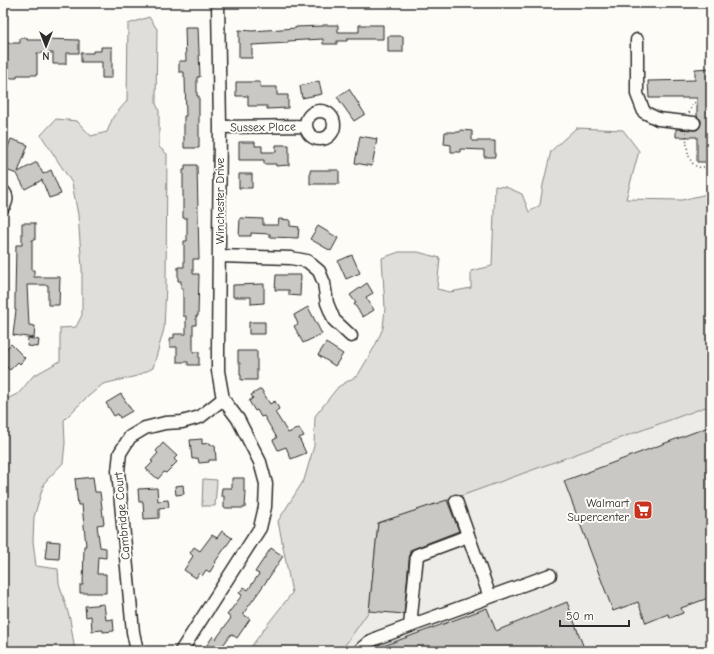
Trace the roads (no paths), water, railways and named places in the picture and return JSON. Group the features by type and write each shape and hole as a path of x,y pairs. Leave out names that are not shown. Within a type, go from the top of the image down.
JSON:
{"street":[{"name":"Winchester Drive","path":"218,3 220,127 218,371 223,399"},
{"path":"637,40 638,94 644,112 658,119 690,123"},
{"name":"Sussex Place","path":"220,127 306,126"},
{"path":"3,191 6,201 3,208"},
{"path":"219,256 291,258 307,261 319,271 324,283 327,303 334,320 351,336"},
{"path":"181,651 260,528 265,507 266,484 260,462 238,419 223,399"},
{"name":"Cambridge Court","path":"137,651 132,632 118,477 120,453 130,437 145,428 165,423 182,422 200,418 223,399"},
{"path":"456,501 490,597"},
{"path":"410,626 417,555 468,536"},
{"path":"359,651 373,640 550,575"}],"place":[{"name":"Walmart Supercenter","path":"643,510"}]}
